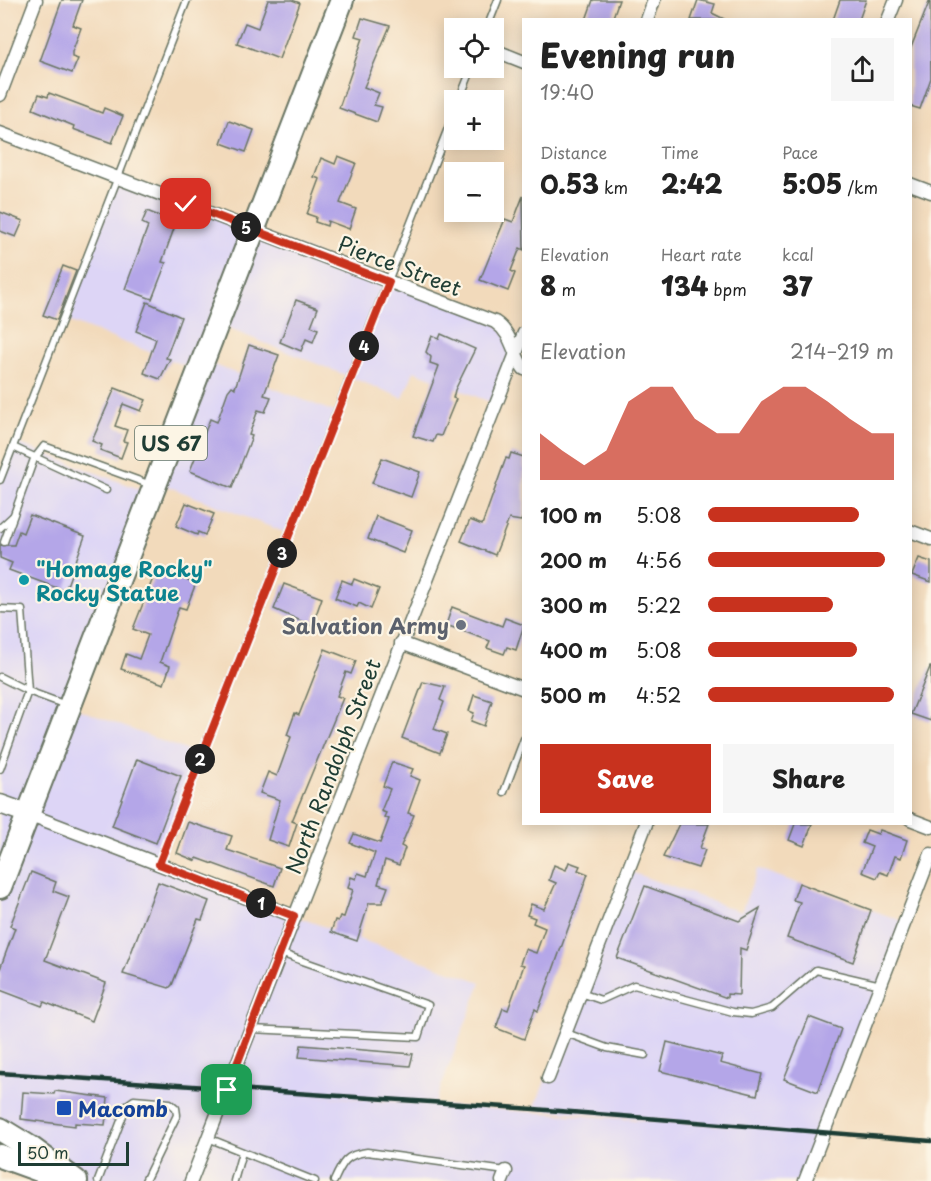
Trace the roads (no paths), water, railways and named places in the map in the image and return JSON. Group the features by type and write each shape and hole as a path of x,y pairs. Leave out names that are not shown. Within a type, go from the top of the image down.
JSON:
{"highway":[{"name":"US 67","path":"0,887 4,861 28,814 342,0"},
{"path":"0,1130 31,1148 76,1181"},
{"path":"0,1156 70,1181"}],"street":[{"path":"0,95 36,0"},
{"path":"647,18 654,0"},
{"path":"889,18 896,0"},
{"path":"504,54 522,61"},
{"name":"Pierce Street","path":"0,133 495,322 511,339 515,354 522,366"},
{"path":"912,185 931,192"},
{"name":"North Randolph Street","path":"191,1181 522,338"},
{"path":"912,532 931,539"},
{"path":"401,643 522,688"},
{"path":"0,804 294,916"},
{"path":"912,820 931,827"},
{"path":"548,1078 646,825"},
{"path":"805,1181 931,854"}],"lane":[{"path":"0,480 187,0"},
{"path":"491,18 498,0"},
{"path":"159,864 444,139"},
{"path":"4,542 34,459 44,446 155,486"},
{"path":"13,447 34,459 106,490"},
{"path":"0,528 13,516"},
{"path":"0,609 22,610 28,691 0,769"},
{"path":"0,677 28,691 70,706"},
{"path":"504,792 522,744"},
{"path":"250,1029 418,1037 428,1005 280,953"},
{"path":"581,993 601,1000 634,985 732,1012 751,1014 772,1008 816,970 880,985"},
{"path":"565,1033 607,1048 645,1055"},
{"path":"98,1181 127,1105 134,1100 170,1103 176,1108 177,1115 145,1181"},
{"path":"208,1138 315,1181"},
{"path":"234,1181 242,1152"},
{"path":"334,1181 344,1161 352,1154 367,1152 504,1176"}],"railway":[{"path":"0,1073 534,1109 931,1141"}],"place":[{"name":"\"Homage Rocky\" Rocky Statue","path":"24,580"},
{"name":"Salvation Army","path":"461,625"},
{"name":"Macomb","path":"64,1108"}]}
